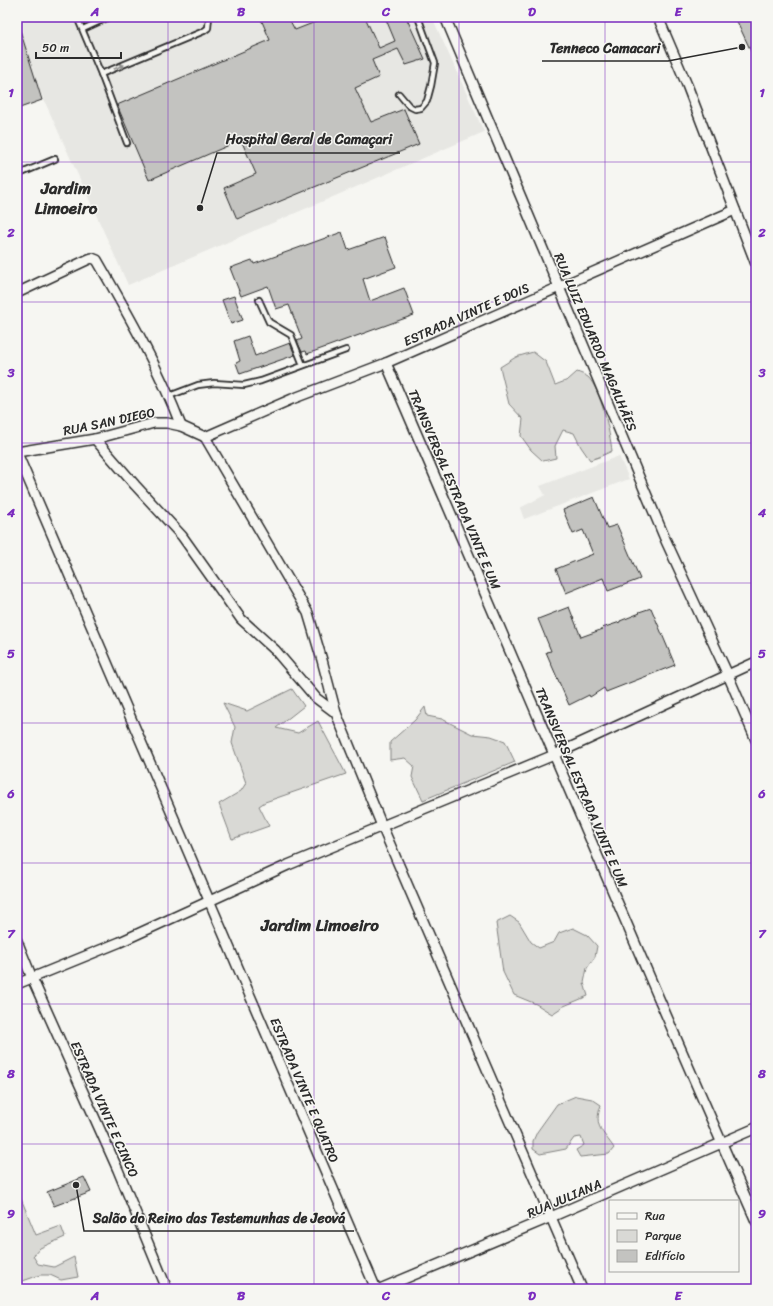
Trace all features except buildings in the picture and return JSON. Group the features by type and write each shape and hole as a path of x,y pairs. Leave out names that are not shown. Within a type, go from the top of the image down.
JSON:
{"street":[{"name":"RUA LUIZ EDUARDO MAGALHÃES","path":"445,17 666,540 756,740"},
{"path":"658,17 687,85 756,264"},
{"name":"ESTRADA VINTE E DOIS","path":"204,437 292,399 386,363 559,286 736,210"},
{"path":"17,293 88,259 92,258 97,260 124,307 169,396 181,426"},
{"name":"TRANSVERSAL ESTRADA VINTE E UM","path":"386,363 756,1221"},
{"name":"RUA SAN DIEGO","path":"17,453 95,439 154,423 167,423 181,426 204,437"},
{"path":"204,437 308,613 336,713 382,826 582,1289"},
{"path":"95,439 182,536 240,619 275,650 316,698 336,713"},
{"name":"ESTRADA VINTE E QUATRO","path":"17,453 376,1289"},
{"path":"17,984 120,942 288,865 554,755 756,662"},
{"name":"ESTRADA VINTE E CINCO","path":"17,941 32,978 118,1170 167,1289"},
{"name":"RUA JULIANA","path":"380,1289 756,1128"}],"lane":[{"path":"77,17 101,74 127,143"},
{"path":"83,29 109,17"},
{"path":"101,74 204,31 208,28 209,17"},
{"path":"399,94 409,106 415,109 421,108 427,101 431,86 435,64 418,17"},
{"path":"17,175 55,160"},
{"path":"259,300 269,322 291,335 303,365"},
{"path":"169,396 198,385 214,383 244,385 261,382 346,350"}],"shaded area":[{"path":"17,17 432,17 484,132 128,285 24,56"},
{"path":"619,456 629,479 524,519 520,508 545,495 540,486"}],"green space":[{"path":"533,352 546,362 555,385 568,380 577,372 588,377 593,383 601,401 612,451 590,460 574,433 563,430 555,446 556,458 543,461 531,450 521,436 523,419 509,404 500,367 516,357"},
{"path":"292,689 304,706 276,728 298,733 318,721 346,774 265,802 259,806 269,826 232,839 219,804 241,791 246,783 232,743 235,727 223,703 247,711"},
{"path":"425,707 427,716 442,719 472,734 491,736 505,741 515,762 423,800 412,777 414,766 405,758 390,760 390,742 415,720"},
{"path":"510,916 519,922 531,942 539,948 554,942 559,933 573,928 587,935 597,946 595,957 587,968 584,983 588,996 564,1006 552,1014 536,1004 514,995 503,972 496,923"},
{"path":"576,1096 592,1099 601,1105 598,1119 600,1128 614,1148 609,1154 580,1157 576,1150 584,1145 581,1137 574,1138 566,1149 540,1154 533,1149 533,1141 537,1132 557,1104"},
{"path":"17,1189 36,1235 61,1226 65,1237 40,1248 33,1256 38,1264 54,1267 74,1257 78,1277 61,1280 50,1275 40,1275 17,1283"}],"place":[{"name":"Tenneco Camacari","path":"742,47"},
{"name":"Hospital Geral de Camaçari","path":"200,208"},
{"name":"Salão do Reino das Testemunhas de Jeová","path":"76,1185"}],"district":[{"name":"Jardim Limoeiro","path":"66,198"},
{"name":"Jardim Limoeiro","path":"320,925"}]}
